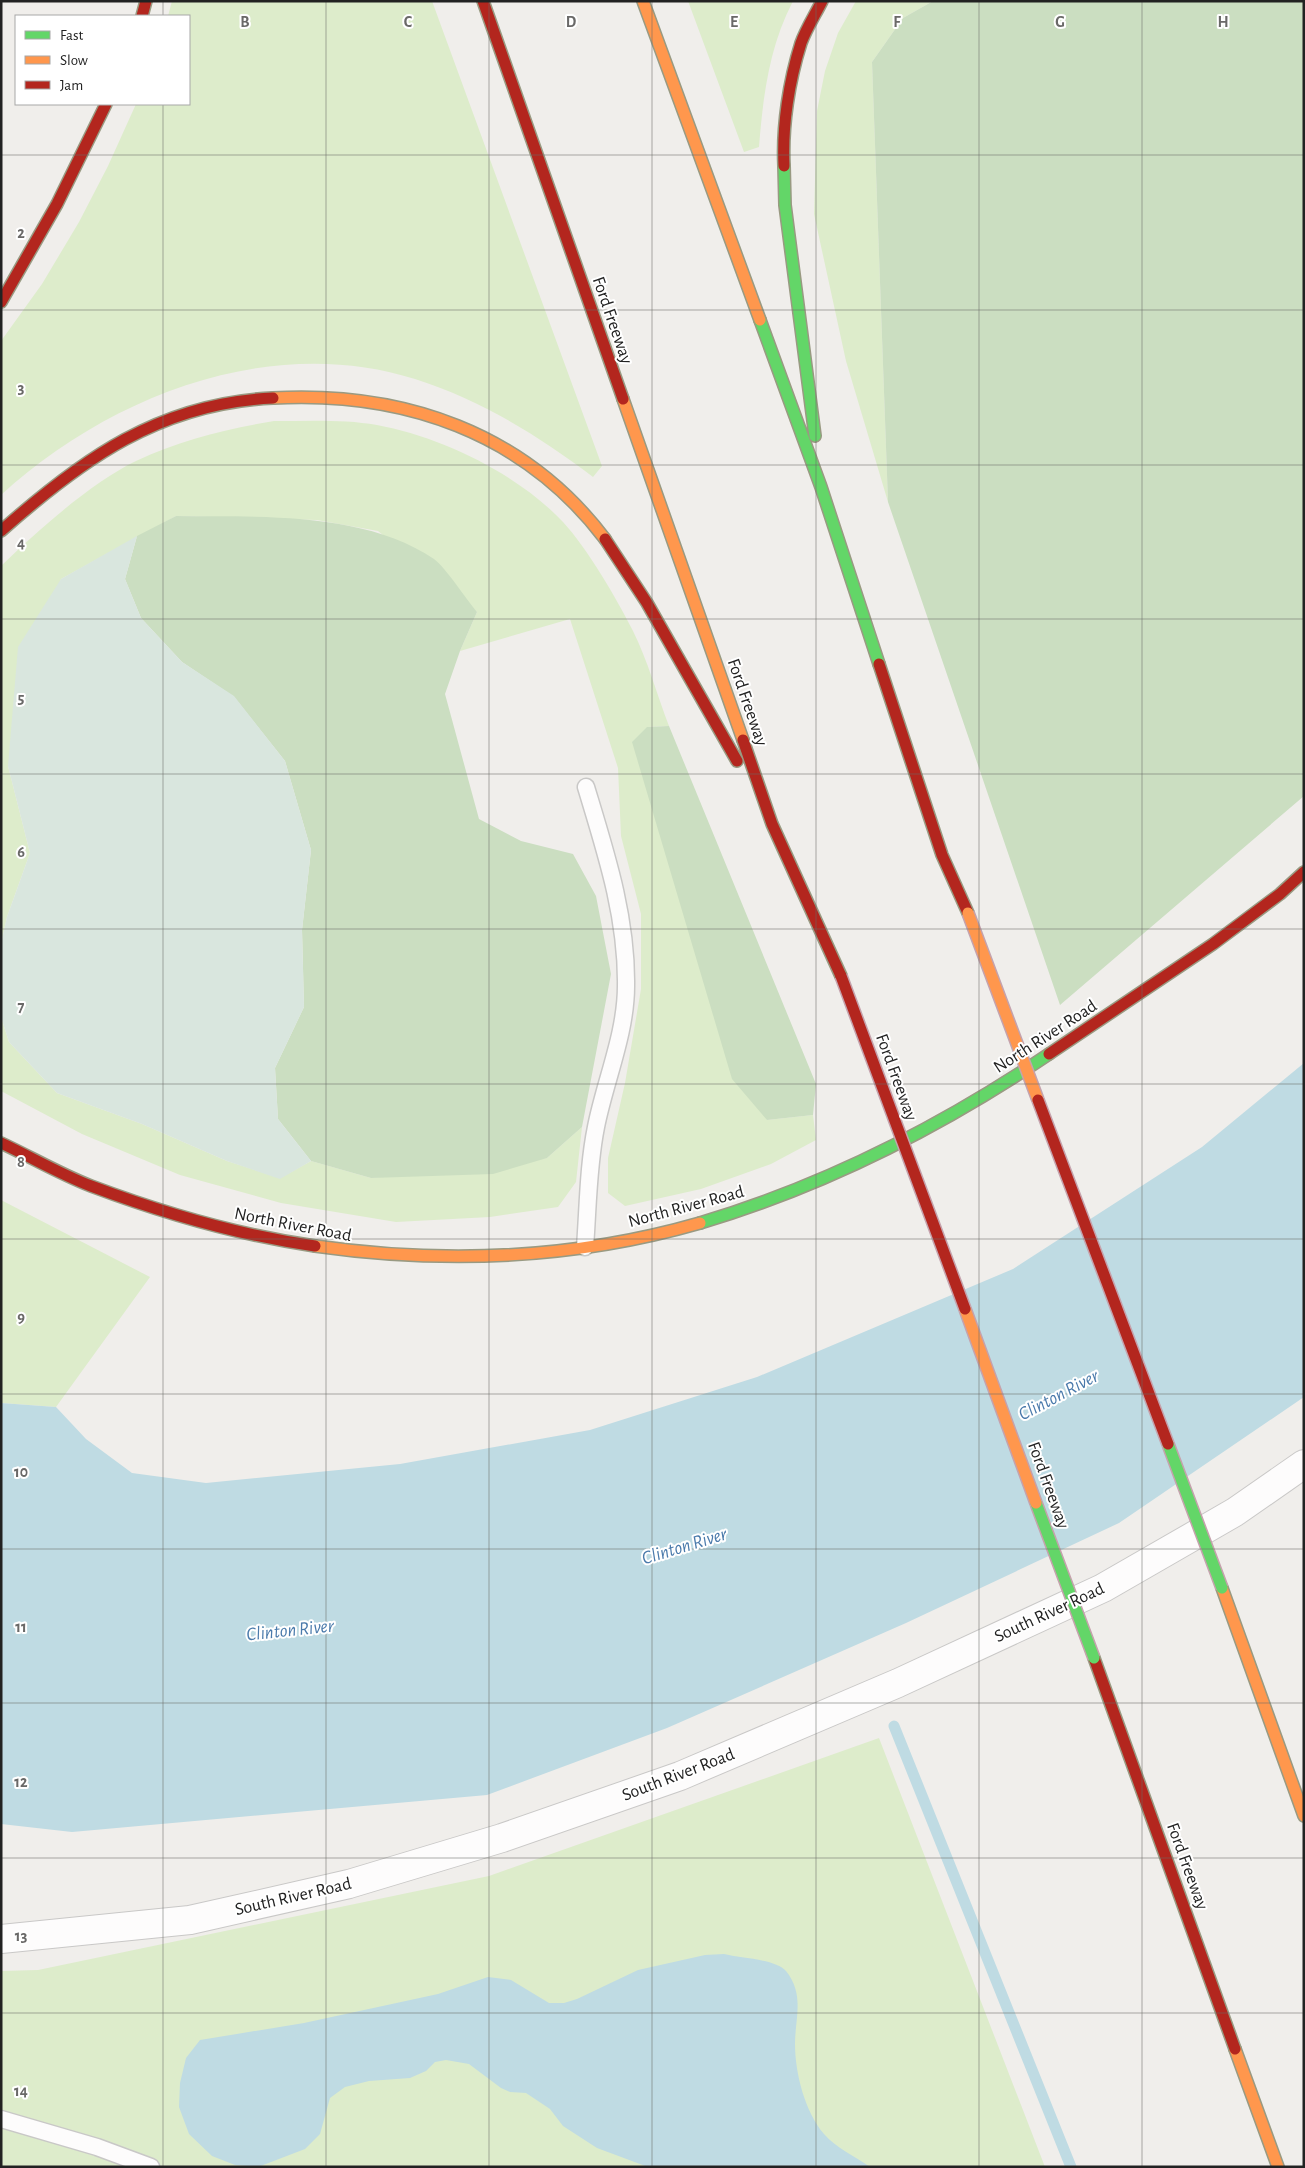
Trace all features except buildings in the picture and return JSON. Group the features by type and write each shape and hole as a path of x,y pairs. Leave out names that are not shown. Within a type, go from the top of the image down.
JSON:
{"main road":[{"path":"142,15 146,1"},
{"name":"Ford Freeway","path":"482,1 772,824 841,976 1094,1658 1278,2167"},
{"path":"643,1 821,487 942,855 968,913 1222,1588 1304,1816"},
{"path":"821,487 785,204 783,149 792,76 802,41 822,1"},
{"path":"1,302 37,244 79,163 106,105"},
{"path":"1,531 53,484 99,452 148,427 203,408 243,399 300,395 355,399 400,407 447,421 499,442 568,496 603,535 627,568 772,824"},
{"name":"North River Road","path":"1,1143 42,1165 135,1202 233,1232 303,1246 365,1255 443,1259 515,1256 585,1247 690,1226 757,1206 854,1165 1003,1084 1221,939 1304,872"}],"street":[{"name":"South River Road","path":"1,1940 190,1920 349,1884 502,1838 680,1776 898,1683 1103,1588 1236,1512 1304,1464"}],"lane":[{"path":"585,1247 596,1128 620,1028 626,988 624,945 616,886 586,787"},
{"path":"1,2119 97,2147 151,2167"}],"green space":[{"path":"172,1 432,1 602,466 593,477 552,447 508,420 463,397 415,379 360,367 304,364 249,369 194,383 141,403 91,429 44,460 1,495 1,341 42,284 79,222 108,166 136,105 190,105 190,15 168,15"},
{"path":"688,1 793,1 778,36 768,72 759,147 744,152"},
{"path":"856,1 933,1 903,18 872,62 888,502 846,361 814,214 817,111 825,71 838,33"},
{"path":"933,1 1304,1 1304,796 1060,1005 888,502 872,62 903,18"},
{"path":"274,421 364,423 427,438 453,448 502,473 524,488 563,522 582,546 610,589 633,631 648,666 669,726 647,727 767,1120 813,1115 816,1140 771,1164 701,1189 625,1206 608,1193 608,1158 625,1083 641,989 641,914 621,836 618,768 570,619 460,651 477,612 378,531 317,520 176,516 61,579 8,766 30,853 7,917 1,944 1,566 47,523 83,494 119,470 169,447 204,436"},
{"path":"176,516 275,517 310,520 376,532 406,543 434,559 450,576 477,612 460,651 445,694 479,819 521,841 573,854 596,896 611,974 582,1127 547,1158 493,1174 371,1178 311,1161 278,1119 275,1068 304,1007 302,930 311,850 285,761 234,697 182,662 141,618 125,579 137,536"},
{"path":"669,726 816,1084 813,1115 767,1120 732,1079 632,742 647,727"},
{"path":"1,1017 9,1042 57,1093 142,1124 227,1161 280,1178 311,1161 371,1178 547,1158 582,1127 576,1182 558,1207 490,1217 396,1222 281,1203 180,1175 82,1134 1,1091"},
{"path":"1,1200 150,1277 56,1407 1,1403"},
{"path":"879,1738 1045,2167 1,2167 1,1971 38,1970 489,1876"}],"shaded area":[{"path":"137,536 125,579 141,618 182,662 234,696 285,761 311,850 302,930 304,1007 275,1068 278,1119 311,1161 280,1179 227,1161 142,1124 57,1093 9,1042 1,1017 1,944 7,917 30,853 8,766 18,647 61,579"}],"water":[{"name":"Clinton River","path":"1304,1063 1304,1397 1119,1523 906,1623 667,1728 487,1795 72,1832 1,1824 1,1403 56,1407 86,1439 132,1473 206,1483 400,1464 590,1430 757,1377 1013,1269 1202,1147"},
{"path":"724,1954 766,1961 786,1971 792,1980 797,1998 795,2055 806,2104 817,2125 829,2139 870,2167 648,2167 597,2148 563,2126 550,2109 526,2093 510,2092 501,2088 469,2064 446,2060 435,2062 426,2071 410,2078 369,2081 345,2087 330,2098 320,2134 305,2149 258,2167 235,2165 212,2156 189,2134 179,2107 180,2083 186,2058 200,2040 304,2023 438,1994 488,1977 511,1980 549,2003 564,2003 577,1999 638,1970 705,1955"}],"waterway":[{"path":"894,1726 1071,2167"}],"traffic: fast":[{"path":"784,166 785,205 815,436"},
{"path":"760,320 821,487 879,664"},
{"path":"700,1223 792,1191 881,1152 967,1106 1049,1054"},
{"path":"1168,1444 1222,1588"},
{"path":"1036,1503 1094,1658"}],"traffic: slow":[{"path":"643,1 760,320"},
{"path":"273,398 321,398 368,402 414,411 457,426 499,446 537,471 573,502 605,539"},
{"path":"623,399 743,740"},
{"path":"968,913 1038,1100"},
{"path":"315,1246 363,1252 412,1255 509,1255 605,1244 653,1235 700,1223"},
{"path":"965,1309 1036,1503"},
{"path":"1222,1588 1304,1816"},
{"path":"1235,2049 1278,2167"}],"traffic: jam":[{"path":"142,15 146,1"},
{"path":"483,1 623,399"},
{"path":"784,166 785,120 793,73 803,38 822,1"},
{"path":"1,302 57,204 106,105"},
{"path":"1,531 62,481 125,439 159,423 194,411 232,402 273,398"},
{"path":"605,539 647,603 737,761"},
{"path":"879,664 942,855 968,913"},
{"path":"743,740 772,824 841,976"},
{"path":"1049,1054 1213,944 1280,894 1304,872"},
{"path":"841,976 965,1309"},
{"path":"1038,1100 1168,1444"},
{"path":"1,1143 79,1181 118,1196 201,1222 258,1236 315,1246"},
{"path":"1094,1658 1235,2049"}]}
